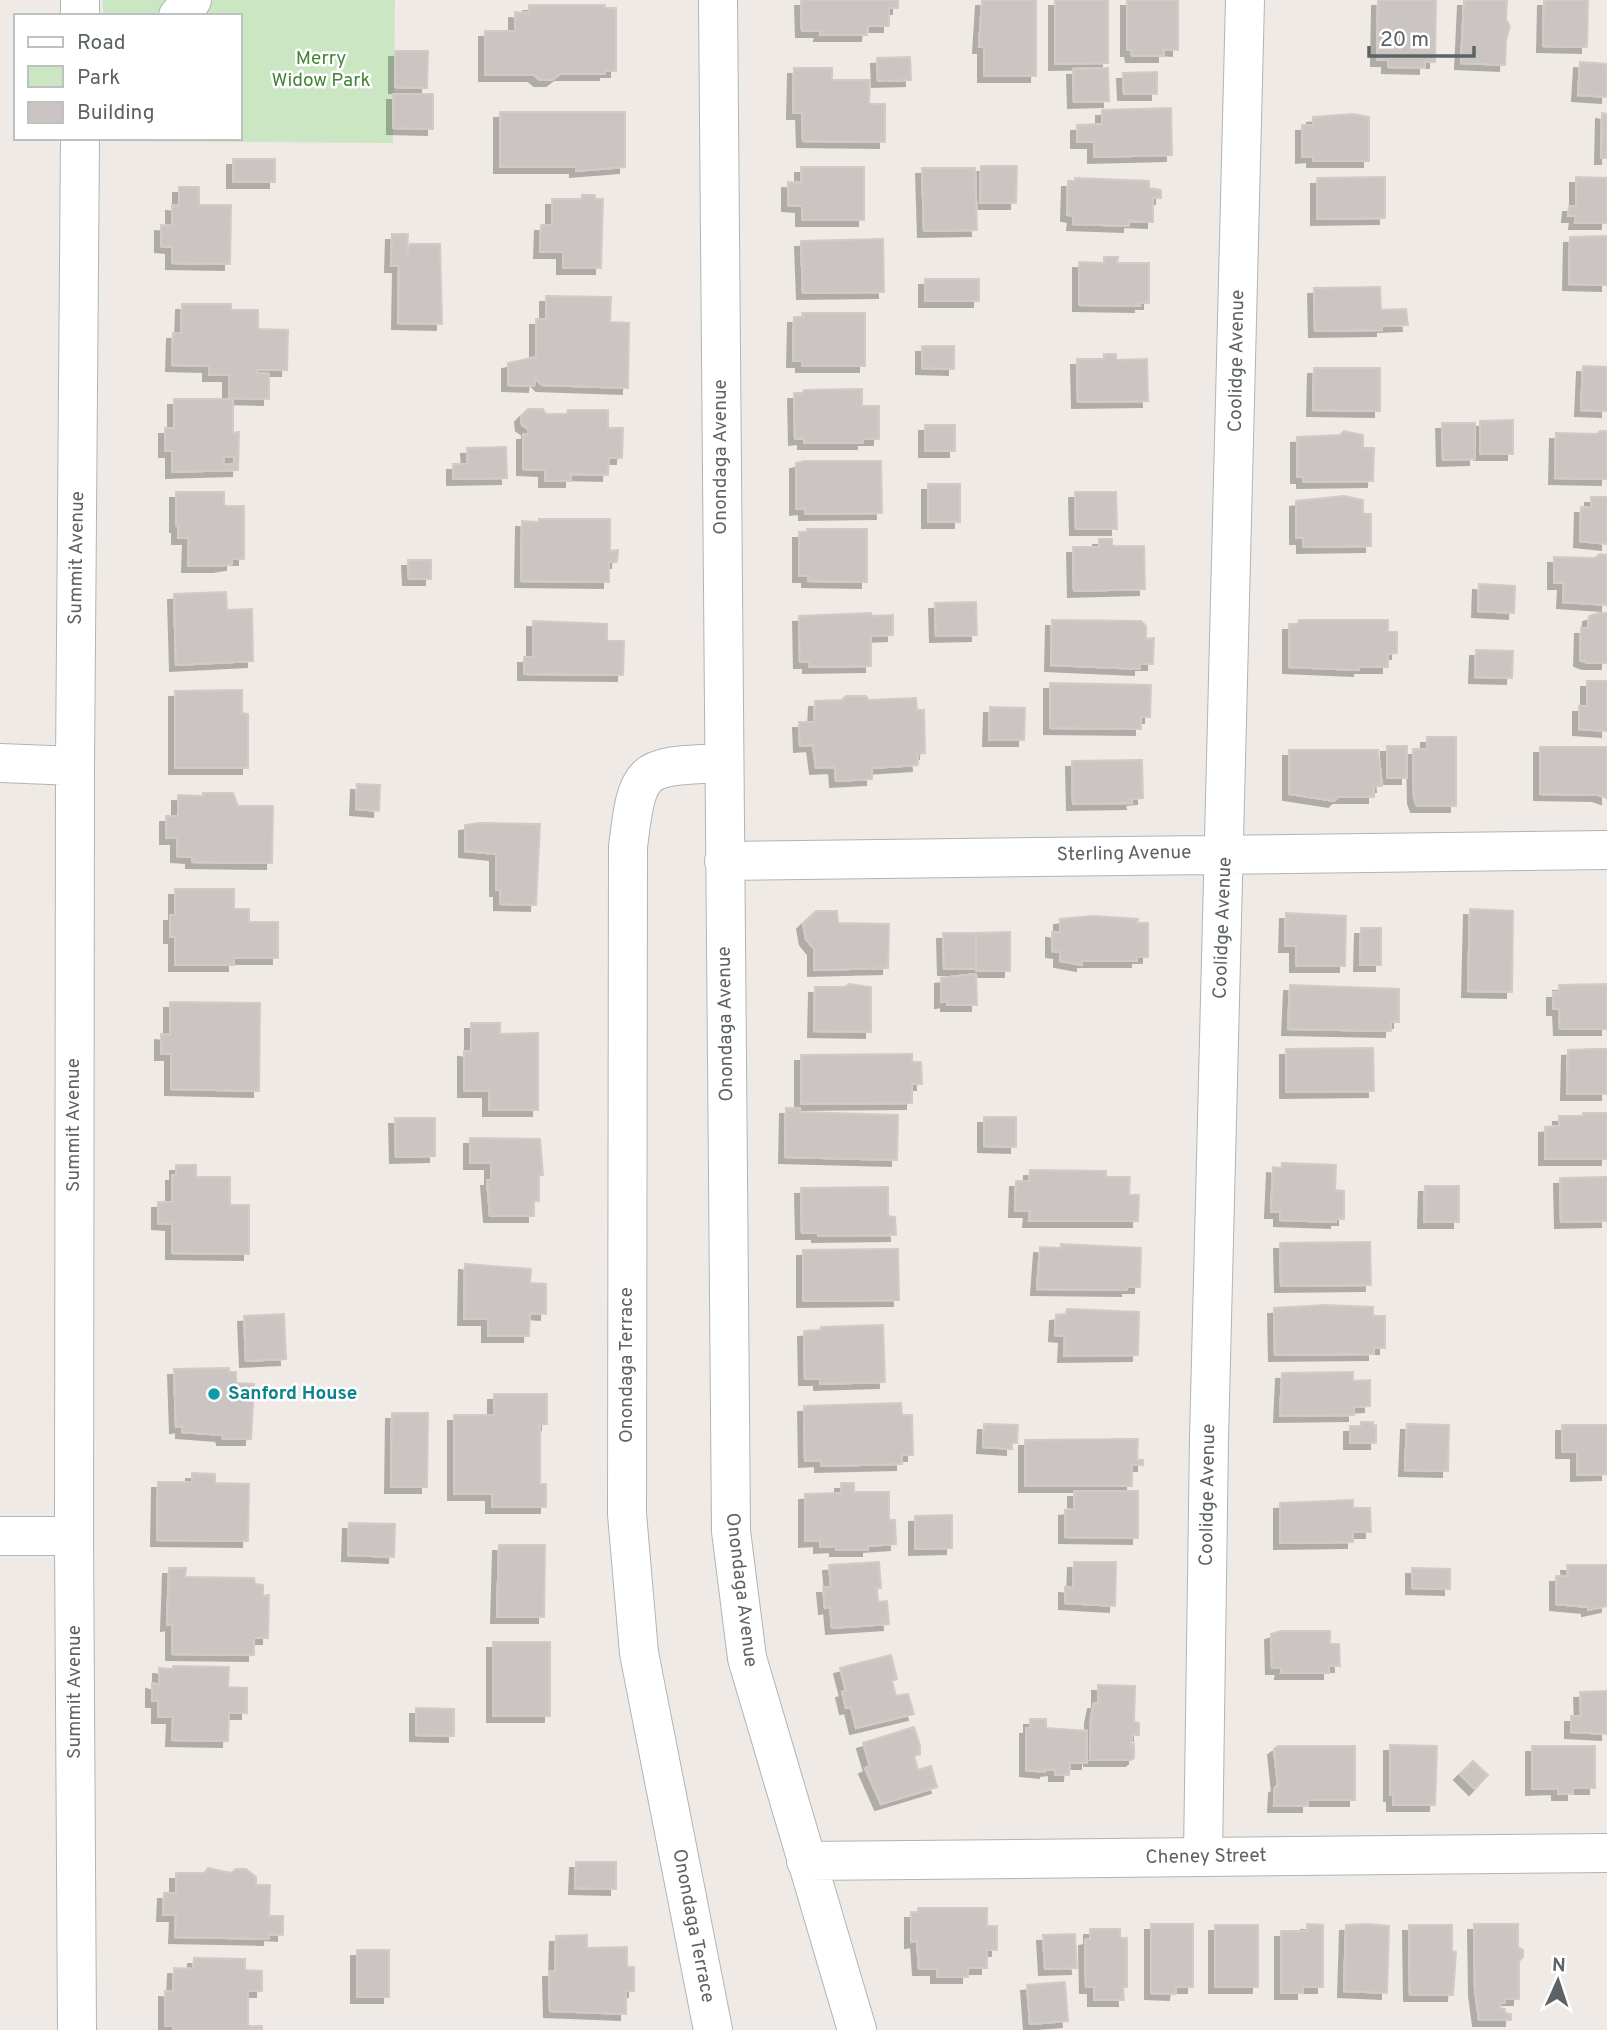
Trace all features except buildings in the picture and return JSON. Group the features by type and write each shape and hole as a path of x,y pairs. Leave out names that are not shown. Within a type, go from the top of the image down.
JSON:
{"street":[{"path":"180,14 192,0"},
{"name":"Onondaga Avenue","path":"718,0 731,1531 747,1658 857,2030"},
{"name":"Coolidge Avenue","path":"1203,1857 1209,1439 1245,0"},
{"name":"Summit Avenue","path":"78,2030 74,1536 75,766 80,140"},
{"name":"Summit Avenue","path":"80,219 97,140"},
{"name":"Onondaga Terrace","path":"713,2030 639,1653 626,1514 628,847 634,795 645,778 663,766 723,763"},
{"path":"0,764 75,766"},
{"name":"Sterling Avenue","path":"724,861 1607,850"},
{"path":"0,1536 74,1536"},
{"name":"Cheney Street","path":"806,1861 1607,1853"}],"green space":[{"name":"Merry Widow Park","path":"103,0 395,0 393,143 102,141 242,140 242,14 103,14"}],"place":[{"name":"Sanford House","path":"214,1394"}]}
